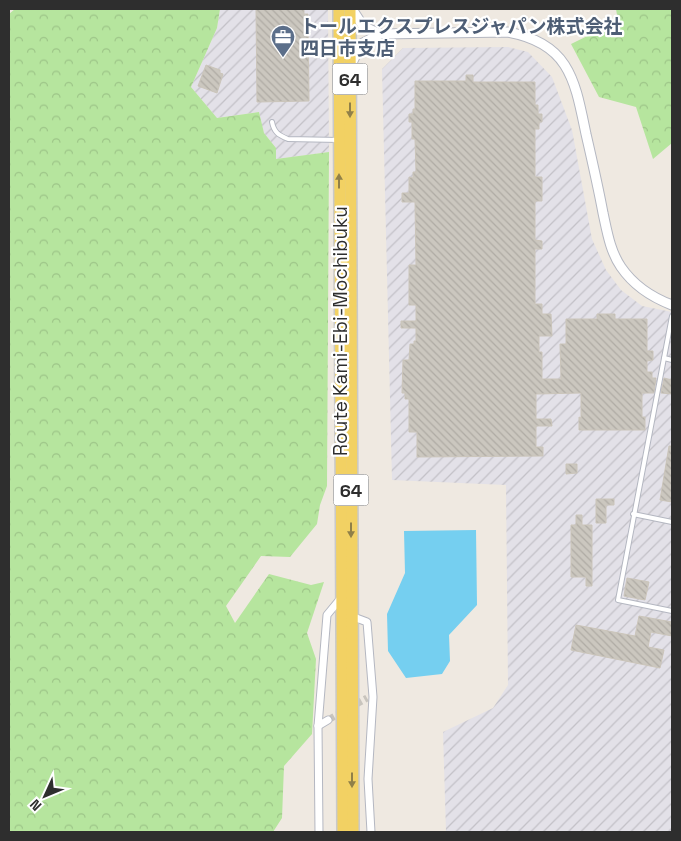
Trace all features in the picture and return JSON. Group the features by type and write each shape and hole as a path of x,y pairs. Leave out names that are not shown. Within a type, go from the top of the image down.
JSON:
{"main road":[{"name":"Route Kami-Ebi-Mochibuku","path":"339,9 343,832"},
{"name":"Route Kami-Ebi-Mochibuku","path":"351,9 353,832"}],"street":[{"path":"351,9 363,26 380,34 507,32 524,36 551,50 566,67 577,90 605,223 614,254 621,267 635,283 650,295 672,305"},
{"path":"350,68 362,44 380,34"},
{"path":"319,832 318,726 327,615 342,597"},
{"path":"351,616 367,622 370,698 373,721 368,780 372,832"},
{"path":"318,726 328,720"}],"lane":[{"path":"272,122 274,130 280,136 288,139 339,140"},
{"path":"672,316 618,600 672,610"},
{"path":"664,358 672,360"},
{"path":"633,514 672,522"}],"shaded area":[{"path":"220,9 328,9 329,152 276,159 276,148 264,133 259,112 217,118 191,87 217,28"},
{"path":"508,47 528,52 552,77 572,130 592,239 606,270 621,290 642,306 672,312 672,832 446,832 443,732 493,708 508,685 506,485 392,480 382,69 403,48"}],"green space":[{"path":"15,9 220,9 217,28 191,87 217,118 259,112 264,133 276,148 276,159 329,152 327,486 320,505 317,524 290,557 261,556 226,606 235,623 269,574 311,585 324,582 307,633 316,659 312,734 284,766 282,818 273,832 9,832 9,14"},
{"path":"616,9 672,9 672,143 653,159 636,107 599,97 571,44 618,21"}],"water":[{"path":"476,530 477,605 449,635 450,661 442,674 406,678 388,651 387,614 405,573 404,531"}],"building":[{"name":"トールエクスプレスジャパン株式会社 四日市支店","path":"256,9 304,9 304,14 308,14 309,101 257,102"},
{"path":"206,65 220,70 220,73 223,74 217,93 198,86"},
{"path":"466,75 473,75 473,82 535,82 535,105 538,105 538,114 542,114 542,122 539,122 539,129 535,129 535,177 542,177 542,201 535,201 535,240 542,241 542,249 535,249 535,304 542,304 542,314 551,314 552,336 539,336 539,352 542,352 542,379 561,379 560,344 566,344 566,319 597,319 597,314 615,314 615,319 647,319 647,351 653,351 653,360 647,361 647,372 652,372 652,378 656,378 654,393 642,393 642,417 645,417 645,430 579,430 581,393 536,394 536,419 551,419 552,426 536,426 536,447 543,447 543,456 417,457 417,432 409,432 409,399 405,399 405,393 402,393 403,360 409,360 410,344 414,344 414,341 416,341 416,328 401,328 401,321 416,321 416,305 409,305 409,265 416,265 415,202 402,202 402,193 409,193 409,177 413,178 413,172 416,172 415,139 412,139 412,122 409,122 409,114 413,114 413,109 415,109 415,81 466,81"},
{"path":"664,378 672,380 672,394 661,393"},
{"path":"669,446 672,446 672,502 660,500"},
{"path":"566,464 577,464 577,473 566,474"},
{"path":"596,499 614,499 614,505 606,505 606,523 596,523"},
{"path":"576,515 582,515 582,525 592,525 592,586 586,586 586,577 571,577 571,525 576,525"},
{"path":"627,578 649,582 645,600 624,596"},
{"path":"639,616 672,622 672,636 651,632 648,647 664,650 660,668 571,650 576,625 635,636"}],"tunnel":[{"path":"328,720 367,698"}],"place":[{"name":"トールエクスプレスジャパン株式会社 四日市支店","path":"283,58"}]}
